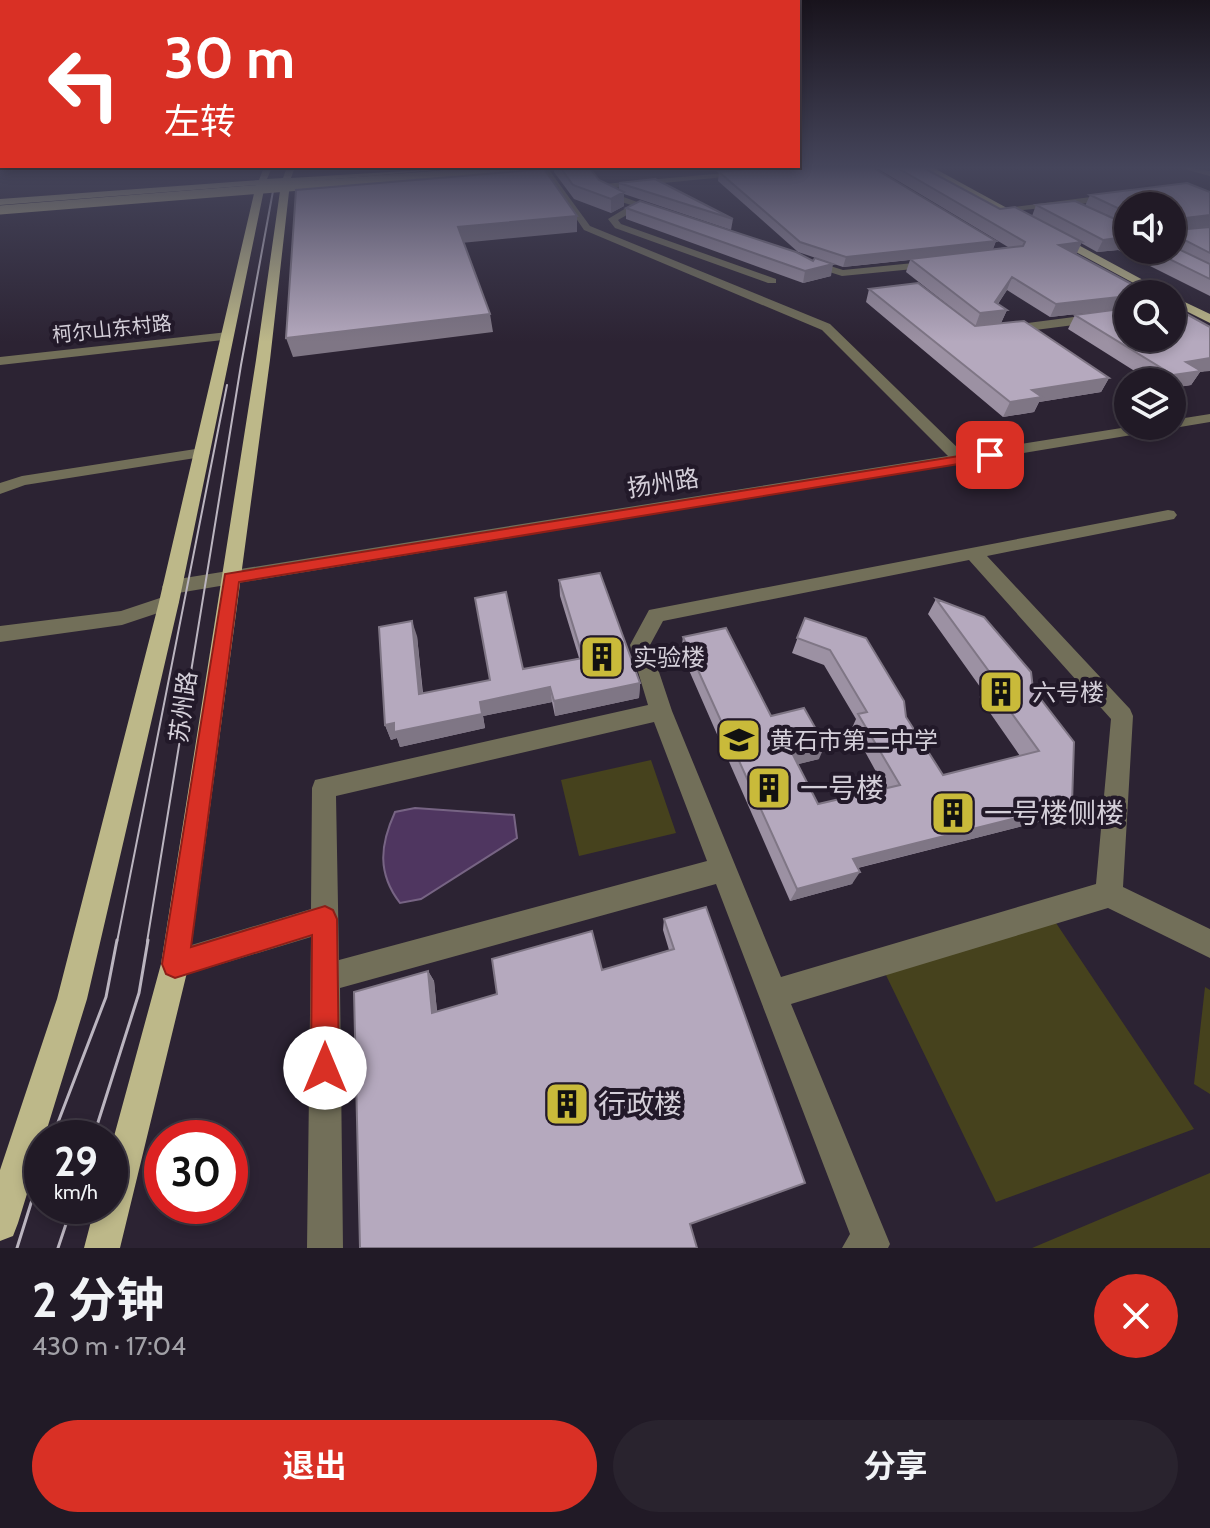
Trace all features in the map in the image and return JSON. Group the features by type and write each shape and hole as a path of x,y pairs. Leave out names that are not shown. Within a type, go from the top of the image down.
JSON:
{"main road":[{"name":"苏州路","path":"0,1223 72,999 170,594 251,225"},
{"name":"苏州路","path":"102,1248 175,964 279,225"},
{"path":"1034,225 1137,280"},
{"path":"1187,307 1210,319"}],"street":[{"path":"585,225 826,327 961,460"},
{"path":"617,225 684,252 772,281"},
{"path":"684,252 698,246"},
{"path":"799,259 842,273 950,262"},
{"path":"889,268 901,278"},
{"path":"987,332 1114,316"},
{"name":"柯尔山东村路","path":"0,361 228,336"},
{"path":"1186,422 1210,418"},
{"name":"扬州路","path":"0,634 122,618 170,594 231,578 1114,434"},
{"path":"0,489 22,481 202,453"},
{"path":"860,1248 872,1244 661,711 640,645 656,615 1168,515"},
{"path":"973,553 1122,716 1109,894"},
{"path":"325,1248 324,788 661,711"},
{"path":"325,978 723,869"},
{"path":"774,994 1109,894 1210,944"},
{"path":"175,964 325,919"}],"shaded area":[{"path":"651,760 676,833 579,856 561,780"},
{"path":"415,808 514,815 517,838 421,899 400,903 387,881 384,847 395,812"},
{"path":"1054,920 1194,1129 996,1202 884,971"},
{"path":"1205,987 1210,990 1210,1094 1194,1084"},
{"path":"1210,1173 1210,1248 1032,1248"}],"building":[{"path":"294,225 477,225 458,227 490,314 286,338"},
{"path":"675,225 714,225 796,252 813,261 815,258 833,264 805,271"},
{"path":"781,225 970,225 996,241 846,257 800,242"},
{"path":"996,225 1050,225 1082,242 1059,245 1124,280 1114,280 1114,298 1056,304 1012,277 995,302 1007,310 980,313 910,259 1023,246 1025,242"},
{"path":"1075,225 1114,225 1114,238 1103,240"},
{"path":"1210,227 1210,253 1186,241 1186,229"},
{"path":"1186,253 1210,264 1210,279 1179,264 1186,264"},
{"path":"918,283 975,326 1024,321 1109,378 1032,390 1042,397 1010,402 869,289"},
{"path":"1114,310 1114,339 1075,315"},
{"path":"1186,314 1210,327 1210,358 1186,362 1201,371 1186,373 1186,368 1162,368 1135,352 1186,352"},
{"name":"实验楼","path":"600,573 640,683 554,701 550,687 480,702 482,714 394,732 394,723 385,725 379,627 412,621 419,694 490,680 475,598 506,592 523,669 583,658 559,580"},
{"path":"936,599 984,617 1031,672 1033,689 1074,742 1072,804 853,859 860,872 797,889 683,637 726,628 771,716 804,708 825,745 792,753 818,804 900,785 858,714 867,712 830,650 797,638 805,618 866,638 904,701 906,717 943,775 1039,751 989,682 996,681"},
{"name":"行政楼","path":"706,907 805,1183 690,1224 697,1248 360,1248 354,992 428,971 432,1013 497,994 492,959 592,931 602,970 674,949 664,919"}],"tram line":[{"path":"147,942 267,225"},
{"path":"117,942 227,385"},
{"path":"59,1120 106,997 117,940"},
{"path":"99,1120 139,993 148,940"},
{"path":"17,1248 24,1224"},
{"path":"58,1248 66,1224"}],"place":[{"name":"实验楼","path":"602,657"},
{"name":"六号楼","path":"1001,692"},
{"name":"黄石市第二中学","path":"739,740"},
{"name":"一号楼","path":"769,788"},
{"name":"一号楼侧楼","path":"953,813"},
{"name":"行政楼","path":"567,1104"}],"route":[{"path":"325,1068 325,919 175,964 191,871 231,578 990,455"}]}
